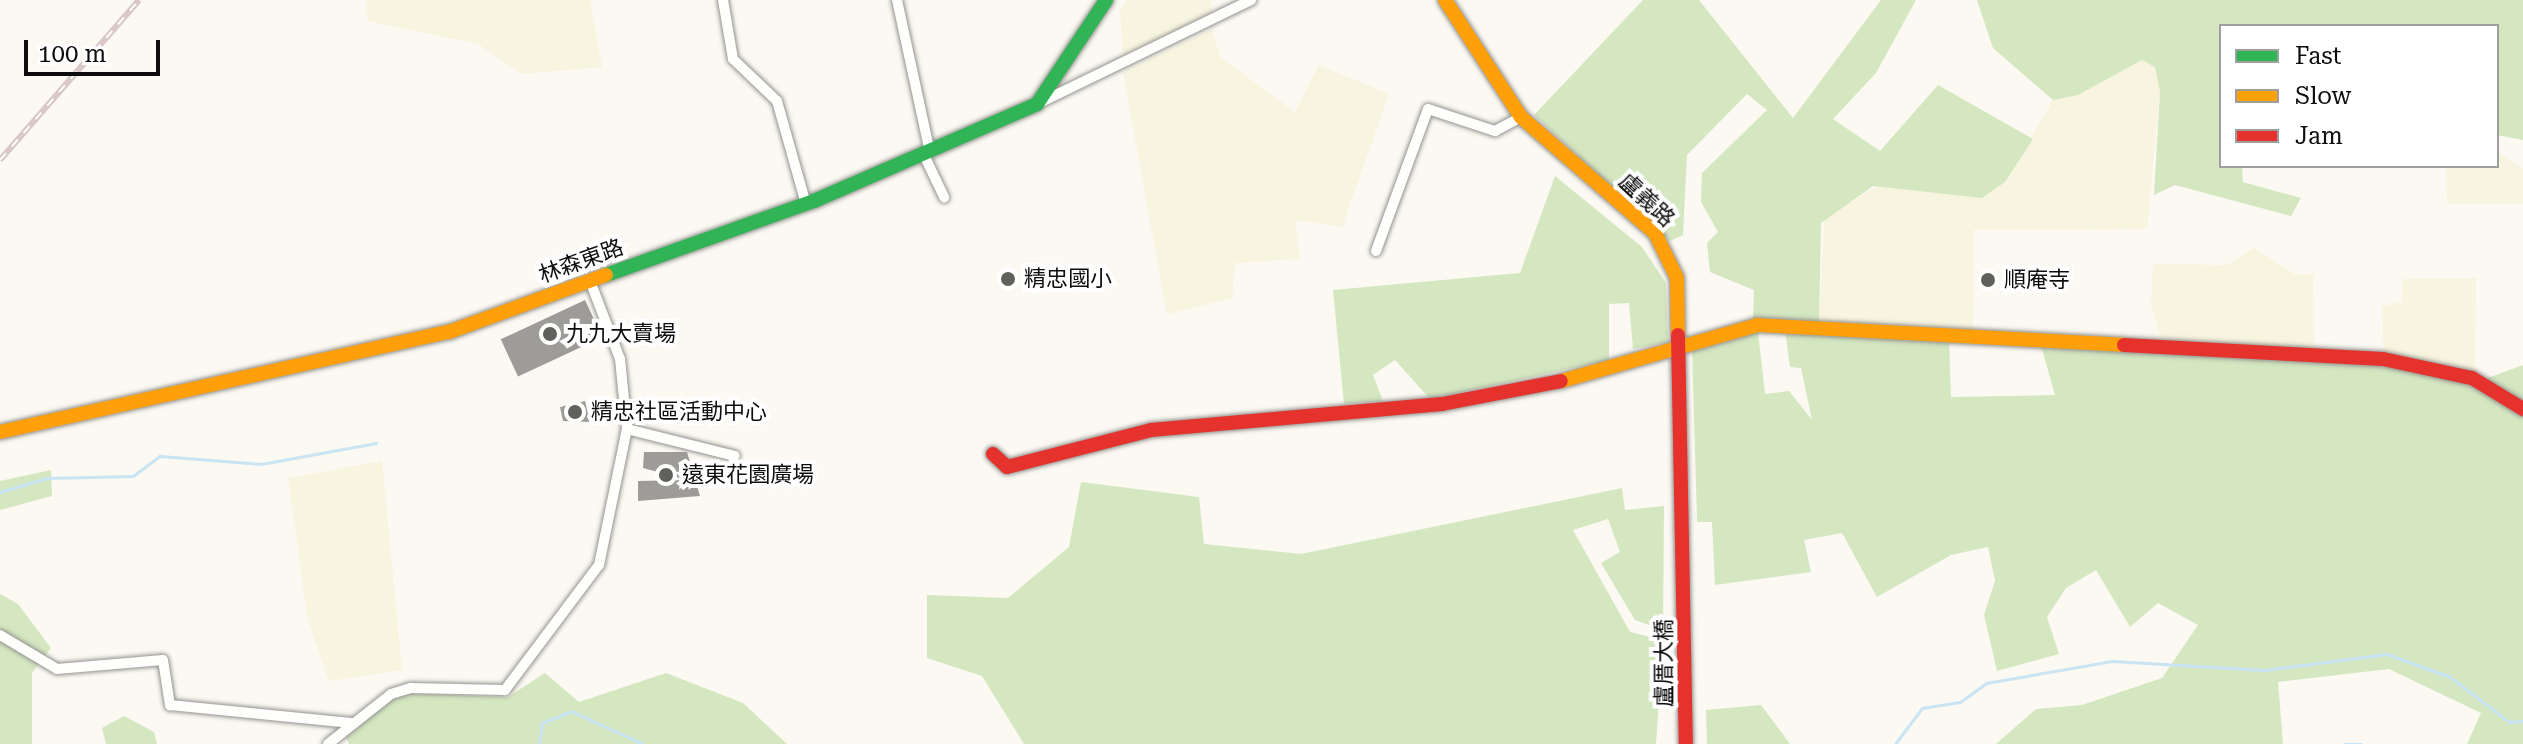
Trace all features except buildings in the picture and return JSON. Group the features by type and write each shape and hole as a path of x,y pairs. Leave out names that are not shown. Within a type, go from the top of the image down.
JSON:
{"street":[{"path":"723,0 733,59 777,101 806,204"},
{"path":"897,0 927,154 944,197"},
{"path":"1037,104 1106,0"},
{"path":"1037,104 1251,0"},
{"name":"盧義路","path":"1445,0 1521,117 1655,233 1677,278 1682,343 1686,582"},
{"name":"林森東路","path":"0,432 449,332 806,204 1037,104"},
{"path":"1376,251 1428,109 1495,131 1521,117"},
{"path":"328,744 351,723 411,688 505,690 599,565 627,429 620,359 590,281"},
{"path":"993,454 1007,467 1151,430 1442,404 1574,378 1682,343 1782,325 2383,359 2472,378 2523,409"},
{"path":"627,429 735,456"},
{"name":"盧厝大橋","path":"1686,582 1686,744"},
{"path":"0,635 57,669 163,660 170,705 351,723"}],"shaded area":[{"path":"366,0 590,0 602,67 522,74 478,44 368,21"},
{"path":"1126,0 1211,0 1212,13 1123,55 1120,12"},
{"path":"1212,29 1220,57 1295,112 1319,65 1389,94 1342,227 1295,220 1300,259 1235,263 1232,298 1167,314 1123,72"},
{"path":"2142,60 2155,67 2160,92 2147,229 1974,230 1973,330 1819,324 1824,218 1883,183 1982,198 2005,182 2053,100 2078,95"},
{"path":"2499,153 2523,168 2523,204 2447,204 2446,168 2499,168"},
{"path":"2254,248 2296,275 2313,274 2314,351 2162,341 2151,306 2153,264 2227,265"},
{"path":"2476,278 2475,372 2384,354 2382,306 2402,302 2403,279"},
{"path":"382,461 402,670 329,681 308,621 288,478"}],"green space":[{"path":"1643,0 1699,0 1793,118 1881,0 1916,0 1876,73 1833,119 1880,151 1938,85 2033,139 2005,182 1982,198 1873,186 1821,223 1819,324 1753,318 1754,290 1710,272 1707,243 1718,232 1701,202 1702,173 1767,110 1747,94 1687,155 1683,235 1670,241 1534,115"},
{"path":"1977,0 2523,0 2523,140 2499,135 2499,24 2219,24 2219,168 2242,168 2243,182 2301,198 2291,216 2175,185 2154,195 2160,92 2155,67 2142,60 2078,95 2053,100 1993,48"},
{"path":"1555,176 1642,247 1666,283 1668,342 1633,349 1629,303 1609,304 1609,360 1430,399 1395,360 1373,375 1383,401 1344,404 1333,290 1520,273"},
{"path":"1785,330 1949,340 1951,397 2055,395 2040,342 2382,363 2471,384 2523,365 2523,744 2467,744 2481,713 2389,669 2278,682 2283,744 1996,744 2036,709 2082,705 2162,678 2198,625 2158,603 2130,627 2096,570 2066,588 2047,617 2059,654 1997,671 1984,615 1995,581 1988,547 1951,555 1877,597 1842,533 1804,540 1811,572 1715,585 1712,522 1697,522 1692,345 1758,332 1765,394 1789,391 1812,420 1801,368 1790,367"},
{"path":"51,470 52,496 0,510 0,481"},
{"path":"1081,482 1199,497 1204,544 1301,554 1622,488 1625,510 1664,506 1663,630 1635,620 1601,563 1620,552 1608,519 1573,530 1630,632 1663,640 1656,744 1024,744 982,676 927,658 927,595 1008,598 1069,547"},
{"path":"0,594 18,604 51,648 32,673 32,744 0,744"},
{"path":"545,673 579,702 666,673 743,703 787,744 349,744 343,730 397,693 508,697"},
{"path":"1761,705 1790,744 1707,744 1706,710"},
{"path":"124,716 154,732 157,744 106,744 102,728"}],"waterway":[{"path":"0,492 47,478 133,476 160,456 261,464 376,443"},
{"path":"1895,744 1922,708 1960,702 1986,683 2112,661 2265,670 2387,654 2450,677 2509,722 2523,721"},
{"path":"539,744 542,723 571,711 643,744"},
{"path":"2344,744 2361,744"}],"railway":[{"path":"0,160 139,0"}],"traffic: fast":[{"path":"606,275 814,201 1037,104 1106,0"}],"traffic: slow":[{"path":"1445,0 1521,117 1655,233 1677,278 1678,335"},
{"path":"0,432 449,332 606,275"},
{"path":"1561,381 1757,325 2124,345"}],"traffic: jam":[{"path":"1678,335 1686,744"},
{"path":"2124,345 2383,359 2472,378 2523,409"},
{"path":"993,454 1007,467 1151,430 1442,404 1561,381"}],"place":[{"name":"精忠國小","path":"1008,279"},
{"name":"順庵寺","path":"1988,280"},
{"name":"九九大賣場","path":"550,334"},
{"name":"精忠社區活動中心","path":"575,412"},
{"name":"遠東花園廣場","path":"666,475"}]}
